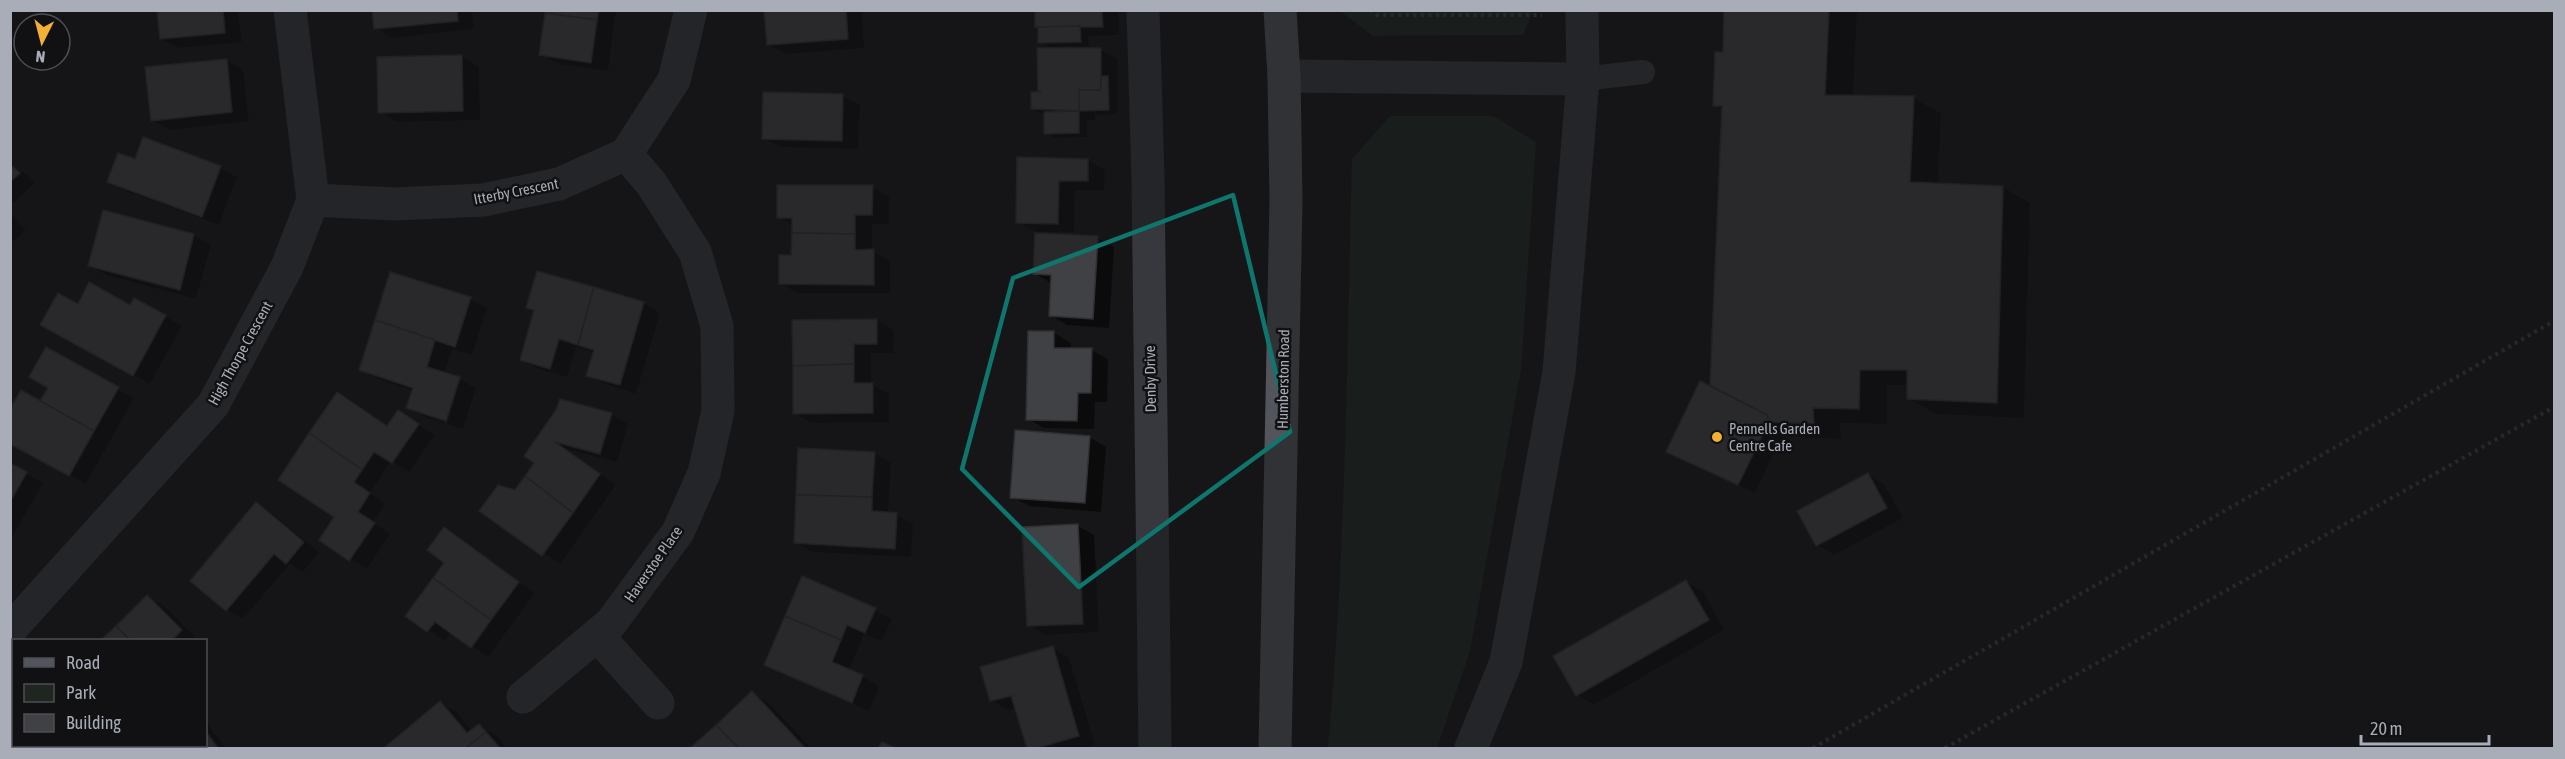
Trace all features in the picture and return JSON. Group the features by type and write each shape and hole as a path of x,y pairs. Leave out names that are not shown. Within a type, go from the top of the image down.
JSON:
{"main road":[{"name":"Humberston Road","path":"1275,748 1286,212 1284,76 1280,10"}],"street":[{"name":"High Thorpe Crescent","path":"10,630 213,405 287,267 313,200 290,10"},
{"path":"626,154 674,80 691,10"},
{"name":"Denby Drive","path":"1143,10 1148,178 1155,748"},
{"path":"1471,748 1506,662 1559,372 1583,78 1582,13"},
{"path":"1284,76 1583,78"},
{"name":"Itterby Crescent","path":"313,200 394,204 483,200 559,184 626,154"},
{"name":"Haverstoe Place","path":"523,697 611,623 678,531 704,473 718,411 717,326 695,252 651,183 626,154"},
{"path":"597,635 658,703"}],"lane":[{"path":"1583,78 1644,72"}],"path":[{"path":"1371,10 1377,15 1582,13"},
{"path":"1813,748 2554,321"},
{"path":"1945,748 2554,407"}],"highlighted area":[{"path":"1233,195 1290,432 1079,587 962,469 1013,278"}],"green space":[{"path":"1340,11 1533,11 1523,35 1373,36"},
{"path":"1390,116 1493,116 1536,142 1521,370 1470,651 1437,748 1328,748 1342,528 1352,159"}],"building":[{"path":"157,10 223,10 225,33 160,39"},
{"path":"372,10 457,10 458,21 374,29"},
{"path":"546,10 599,10 597,20 545,13"},
{"path":"764,10 846,10 848,39 767,45"},
{"path":"1035,10 1102,10 1103,27 1035,27"},
{"path":"1724,10 1829,10 1825,95 1914,96 1910,182 2003,186 1997,403 1907,399 1907,370 1860,370 1859,409 1813,408 1814,424 1769,422 1767,415 1710,385 1722,106 1713,106 1715,52 1723,52"},
{"path":"545,13 597,20 591,63 539,55"},
{"path":"1080,26 1081,42 1038,43 1038,27"},
{"path":"1037,48 1101,48 1101,90 1079,90 1079,111 1031,109 1031,92 1041,92 1038,91"},
{"path":"462,55 463,111 378,113 377,57"},
{"path":"227,59 232,112 151,121 145,67"},
{"path":"1101,76 1108,76 1109,110 1079,111 1079,90 1101,90"},
{"path":"763,92 843,94 842,141 762,139"},
{"path":"1079,111 1079,133 1044,134 1044,112"},
{"path":"143,137 221,166 202,217 107,182 118,153 135,159"},
{"path":"1017,157 1088,159 1088,181 1059,181 1058,224 1016,223"},
{"path":"10,164 20,173 10,182"},
{"path":"777,185 873,185 872,215 855,215 855,234 792,233 792,218 777,218"},
{"path":"103,210 194,234 180,290 88,266"},
{"path":"792,233 855,234 855,250 874,249 874,285 779,284 779,255 791,255"},
{"path":"1035,233 1098,236 1093,319 1049,316 1051,275 1033,274"},
{"path":"537,271 594,287 578,345 559,339 550,369 520,360 534,310 526,308"},
{"path":"390,272 471,297 455,347 375,320"},
{"path":"89,282 130,305 134,298 166,315 133,376 40,325 58,293 78,304"},
{"path":"594,287 644,302 620,385 586,376 594,350 578,345"},
{"path":"877,319 877,344 854,344 854,364 793,366 792,320"},
{"path":"375,320 435,340 427,367 460,377 446,421 406,408 413,388 359,370"},
{"path":"1028,331 1054,331 1054,348 1092,348 1091,393 1078,393 1077,421 1026,420"},
{"path":"46,347 119,387 94,431 40,401 48,388 29,377"},
{"path":"854,364 854,383 873,383 873,413 793,414 793,366"},
{"name":"Pennells Garden Centre Cafe","path":"1700,381 1767,415 1769,422 1738,485 1666,452"},
{"path":"21,390 94,431 69,476 10,444 10,409"},
{"path":"337,392 387,426 398,410 419,424 392,463 374,452 362,470 309,433"},
{"path":"560,399 612,413 600,454 555,442 600,474 573,513 525,476 534,463 524,456 556,410"},
{"path":"1015,430 1090,436 1085,503 1010,498"},
{"path":"309,433 362,470 354,482 370,493 358,512 375,523 349,561 319,540 334,517 278,480"},
{"path":"798,448 875,452 872,497 796,495"},
{"path":"10,463 27,472 10,502"},
{"path":"1868,473 1887,508 1816,546 1797,511"},
{"path":"525,476 573,513 542,556 479,511 498,485 515,490"},
{"path":"796,495 872,497 872,511 897,513 895,549 794,543"},
{"path":"256,502 304,542 286,564 274,554 226,611 190,581"},
{"path":"1078,524 1083,624 1027,626 1022,527"},
{"path":"444,527 519,582 491,620 433,578 444,563 427,550"},
{"path":"802,576 876,608 865,633 847,625 841,640 785,616"},
{"path":"433,578 491,620 471,648 435,622 427,632 405,616"},
{"path":"1686,580 1709,620 1576,696 1553,656"},
{"path":"147,595 182,630 173,639 129,639 116,626"},
{"path":"785,616 841,640 832,662 863,675 852,703 764,665"},
{"path":"116,626 129,639 102,639"},
{"path":"1053,646 1079,736 1037,748 1027,748 1011,696 990,701 980,667"},
{"path":"752,691 805,748 739,748 716,725"},
{"path":"440,701 467,733 479,724 486,732 466,748 384,748"},
{"path":"716,725 739,748 690,748"},
{"path":"486,732 500,748 466,748"},
{"path":"207,733 218,748 173,748 207,747"},
{"path":"882,742 895,748 878,748"},
{"path":"145,747 175,747 173,748"}],"place":[{"name":"Pennells Garden Centre Cafe","path":"1717,437"}]}
